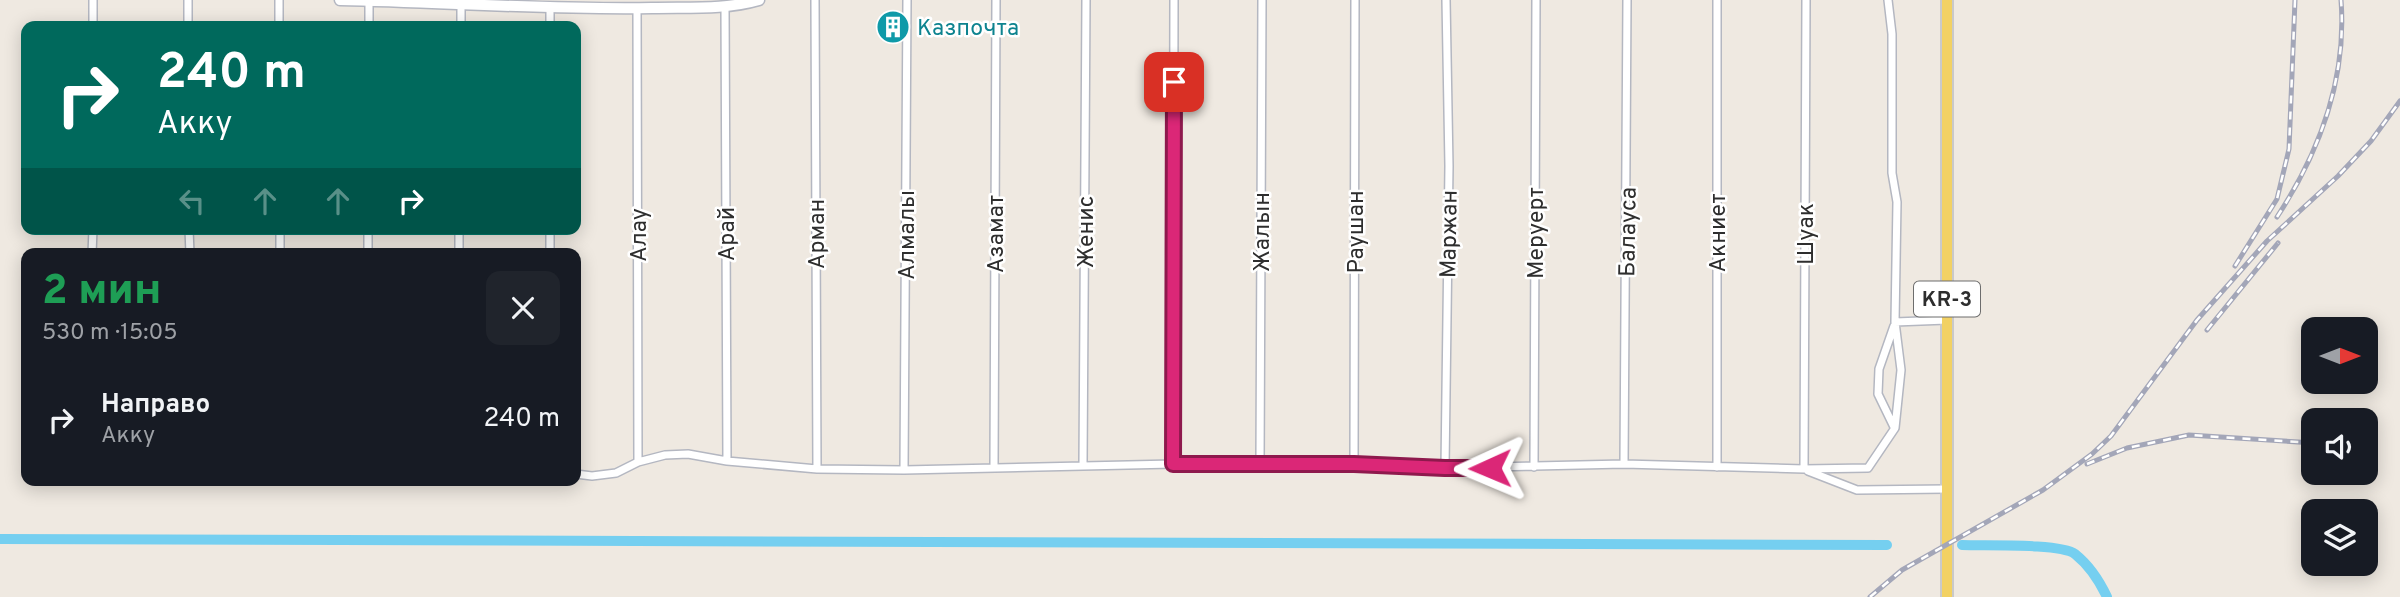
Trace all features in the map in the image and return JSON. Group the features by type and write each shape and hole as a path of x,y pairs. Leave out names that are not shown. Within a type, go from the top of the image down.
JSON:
{"main road":[{"name":"KR-3","path":"1947,0 1947,597"}],"street":[{"path":"93,0 93,21"},
{"path":"188,0 188,21"},
{"path":"279,0 279,21"},
{"path":"340,0 461,2 550,8 725,6 759,0"},
{"path":"369,0 369,21"},
{"name":"Арман","path":"815,0 817,469"},
{"name":"Алмалы","path":"904,470 907,0"},
{"name":"Азамат","path":"994,467 996,0"},
{"name":"Женис","path":"1083,465 1086,0"},
{"path":"1173,464 1174,0"},
{"name":"Жалын","path":"1260,464 1262,0"},
{"name":"Раушан","path":"1354,464 1355,0"},
{"name":"Маржан","path":"1445,468 1449,166 1446,0"},
{"name":"Меруерт","path":"1534,467 1536,0"},
{"name":"Балауса","path":"1624,464 1627,0"},
{"name":"Акниет","path":"1717,0 1717,467"},
{"name":"Шуак","path":"1804,469 1807,0"},
{"path":"581,474 616,473 638,462 666,455 688,454 727,461 817,469 904,470 1173,464 1354,464 1445,468 1624,464 1868,468 1895,428 1901,370 1895,322 1897,202 1892,173 1892,34 1888,0"},
{"path":"461,2 461,21"},
{"name":"Арай","path":"725,6 727,461"},
{"path":"550,8 550,21"},
{"name":"Алау","path":"637,8 638,462"},
{"path":"1895,322 1947,320"},
{"path":"1895,322 1879,369 1878,394 1895,428"},
{"path":"1804,469 1857,490 1947,489"}],"waterway":[{"path":"0,539 1887,545"},
{"path":"1962,545 2067,550 2090,568 2107,597"}],"railway":[{"path":"2235,266 2277,199 2289,149 2295,0"},
{"path":"2277,217 2306,167 2327,114 2339,58 2341,0"},
{"path":"1870,597 1902,570 2043,490 2092,454 2111,436 2197,320 2267,241 2338,176 2371,141 2400,101"},
{"path":"2207,330 2278,243"},
{"path":"2087,464 2127,448 2189,435 2301,442"}],"place":[{"name":"Казпочта","path":"893,27"}],"route":[{"path":"1174,82 1173,464 1354,464 1490,468"}]}
